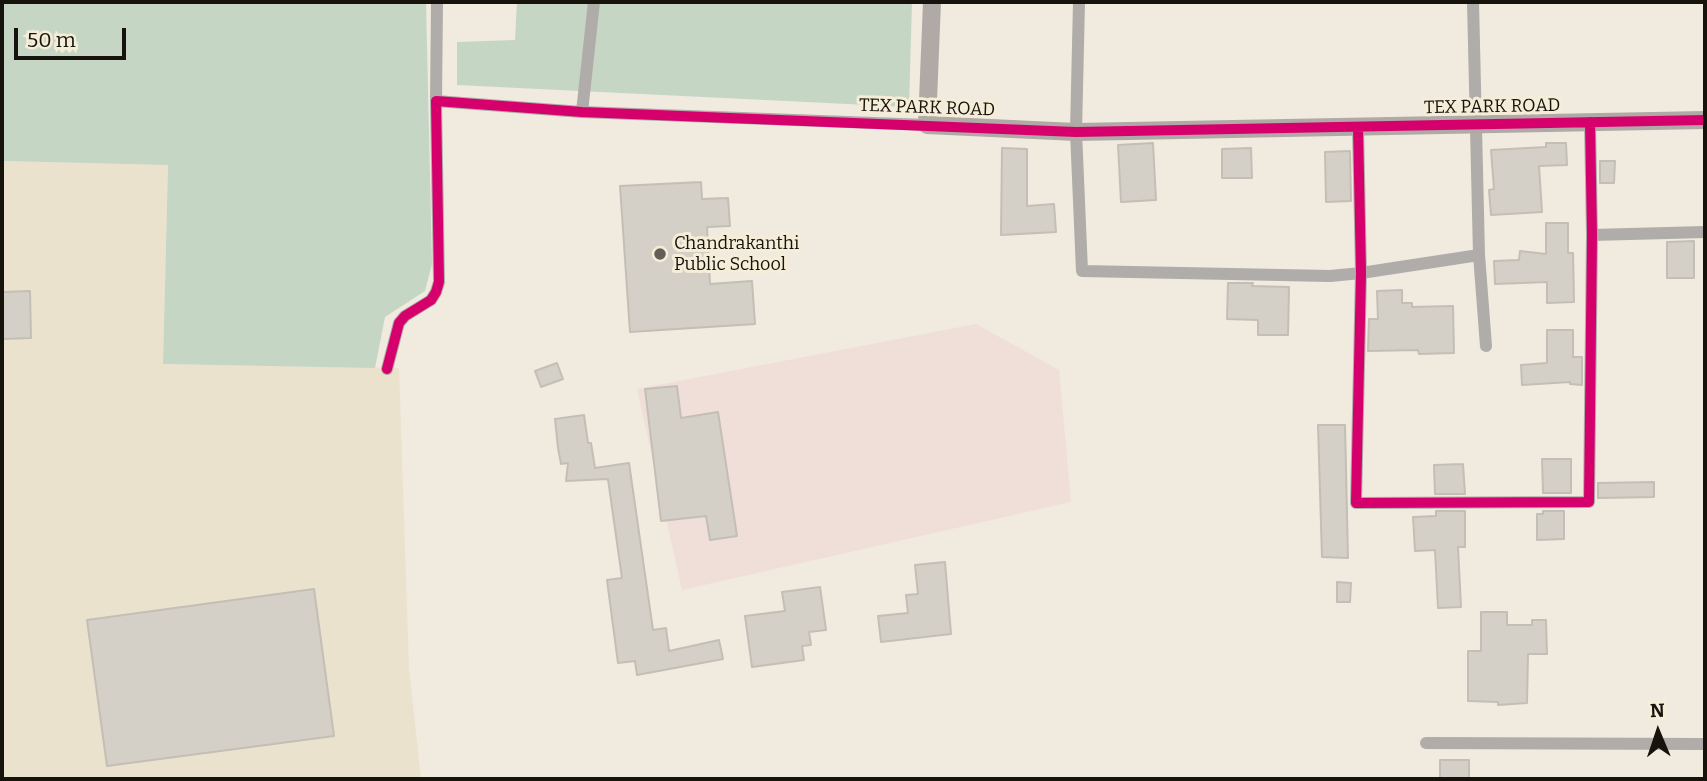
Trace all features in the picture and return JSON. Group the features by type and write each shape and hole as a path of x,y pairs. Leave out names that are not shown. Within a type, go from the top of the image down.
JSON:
{"street":[{"path":"387,369 399,323 430,300 439,282 437,2"},
{"path":"582,112 594,2"},
{"path":"927,125 932,2"},
{"path":"1079,2 1076,132 1082,271 1361,274 1479,255"},
{"path":"1473,2 1479,255 1486,346"},
{"name":"TEX PARK ROAD","path":"436,101 582,112 1076,132 1705,120"},
{"path":"1358,127 1361,274 1356,503 1588,502 1592,235 1590,122"},
{"path":"1592,235 1705,232"},
{"path":"1426,743 1705,744"}],"shaded area":[{"path":"2,161 168,165 163,364 399,368 409,669 421,779 2,779"},
{"path":"976,324 1059,370 1071,502 682,590 637,389"}],"green space":[{"path":"2,2 426,2 432,264 425,291 385,317 375,368 163,364 168,165 2,161"},
{"path":"517,2 912,2 909,107 457,85 457,42 515,40"}],"building":[{"path":"1153,143 1156,200 1121,202 1118,145"},
{"path":"1546,143 1566,143 1567,165 1539,166 1542,212 1491,215 1489,190 1494,189 1491,150 1546,147"},
{"path":"1002,148 1027,149 1027,206 1054,204 1056,232 1001,235"},
{"path":"1251,148 1252,178 1222,178 1222,149"},
{"path":"1350,151 1351,201 1326,202 1325,152"},
{"path":"1600,161 1615,161 1614,183 1600,183"},
{"name":"Chandrakanthi Public School","path":"701,182 702,199 728,198 730,226 707,227 710,284 752,281 755,324 630,332 620,186"},
{"path":"1546,223 1568,223 1568,253 1573,253 1574,302 1547,303 1547,282 1495,284 1494,261 1519,260 1520,251 1546,254"},
{"path":"1694,241 1694,278 1667,278 1667,242"},
{"path":"1228,283 1289,287 1288,335 1258,335 1258,320 1227,319"},
{"path":"1402,290 1402,303 1412,303 1412,307 1453,306 1454,353 1419,354 1418,350 1368,351 1369,319 1378,319 1377,291"},
{"path":"30,291 31,338 2,339 2,292"},
{"path":"1547,330 1573,330 1573,357 1582,357 1582,385 1570,382 1522,385 1521,365 1547,363"},
{"path":"557,363 563,379 541,387 535,371"},
{"path":"677,386 681,418 718,412 737,536 710,540 706,516 661,521 645,389"},
{"path":"584,415 595,468 629,463 653,630 666,628 669,651 719,640 723,659 637,675 635,661 618,663 607,580 622,578 608,479 566,481 568,463 561,464 558,448 555,419"},
{"path":"1318,425 1345,425 1348,558 1322,557"},
{"path":"1542,459 1571,459 1571,493 1543,493"},
{"path":"1463,464 1465,494 1435,494 1434,465"},
{"path":"1654,482 1654,497 1598,498 1598,483"},
{"path":"1436,511 1465,511 1465,547 1458,547 1461,607 1438,608 1435,550 1415,551 1413,517 1436,516"},
{"path":"1543,511 1564,511 1564,539 1537,540 1537,514 1543,514"},
{"path":"945,562 951,634 881,642 878,616 908,613 906,595 918,594 915,565"},
{"path":"1337,582 1351,583 1350,602 1337,602"},
{"path":"820,587 826,630 809,632 811,645 802,646 804,660 752,667 745,616 785,611 782,592"},
{"path":"314,589 334,736 107,766 87,620"},
{"path":"1481,612 1507,612 1507,625 1532,625 1532,620 1546,620 1547,654 1528,654 1527,703 1498,705 1498,702 1468,701 1468,651 1481,651"},
{"path":"1440,760 1469,760 1469,779 1440,779"}],"cycle path":[{"path":"387,369 399,323 405,316 431,300 439,282 436,101 582,112 1076,132 1705,120"},
{"path":"1358,127 1361,273 1356,503 1589,502 1592,235 1590,122"}],"place":[{"name":"Chandrakanthi Public School","path":"660,254"}]}
